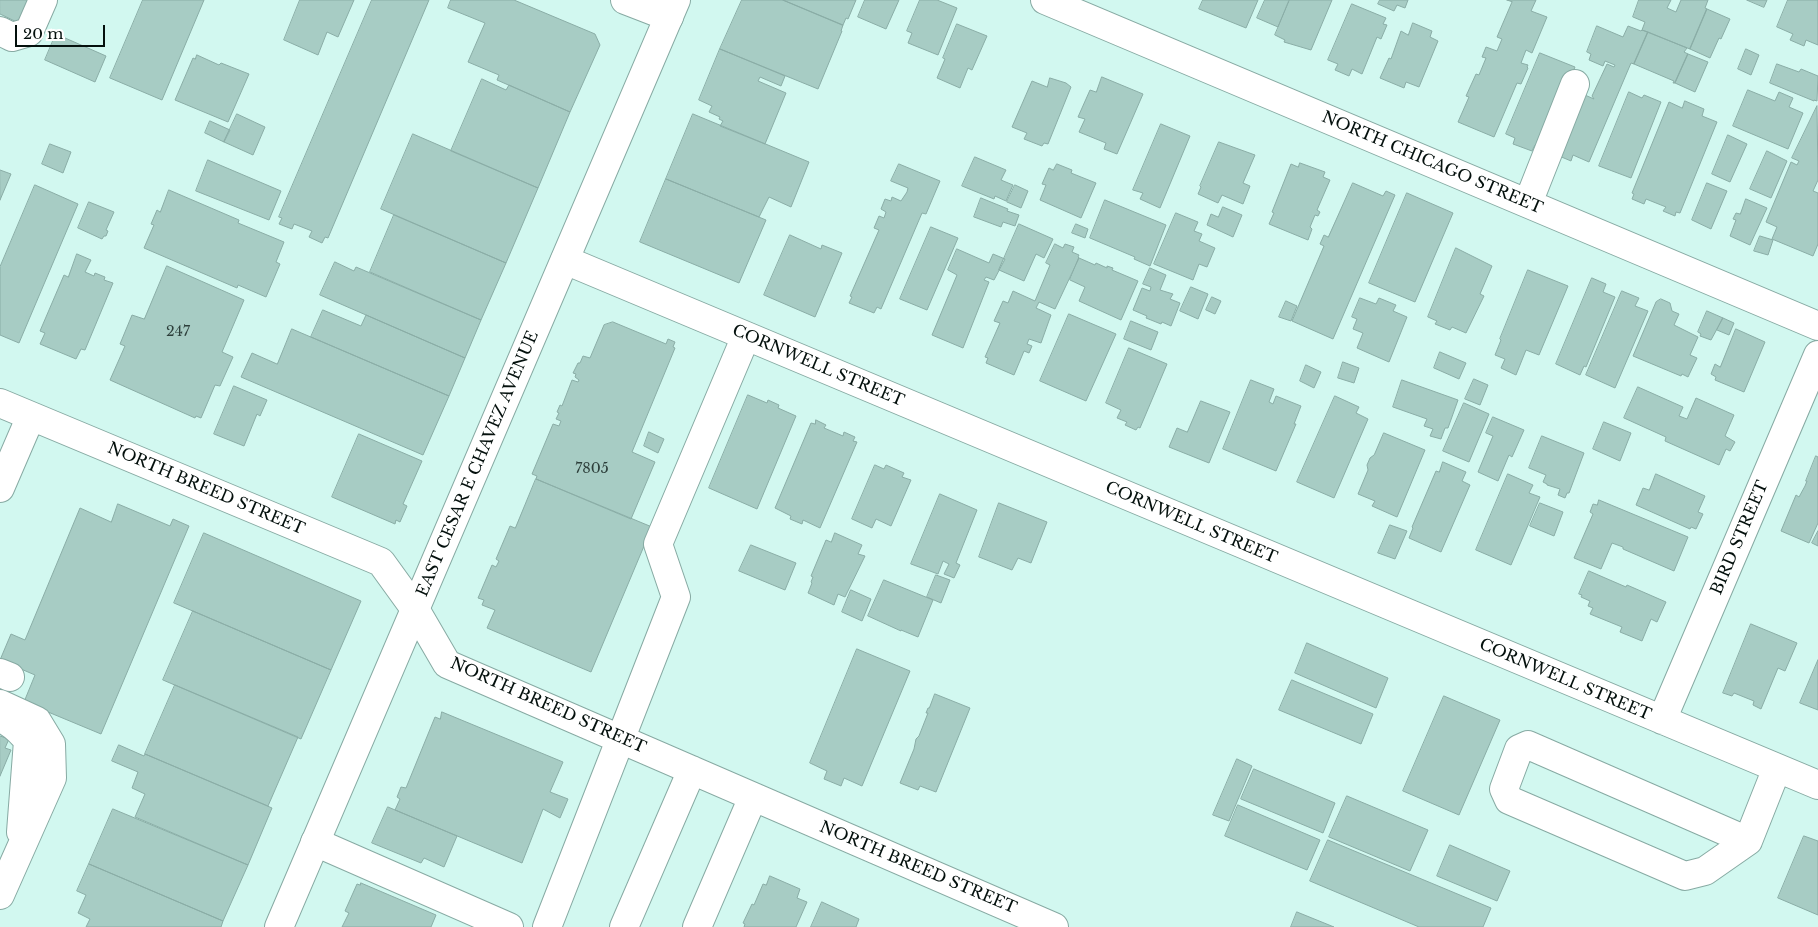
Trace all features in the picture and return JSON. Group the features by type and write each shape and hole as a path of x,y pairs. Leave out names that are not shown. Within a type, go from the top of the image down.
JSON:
{"street":[{"path":"0,31 12,36 29,32 42,0"},
{"path":"625,0 672,9"},
{"name":"NORTH CHICAGO STREET","path":"1045,0 1818,326"},
{"name":"EAST CESAR E CHAVEZ AVENUE","path":"279,927 672,9"},
{"path":"1528,203 1575,84"},
{"name":"CORNWELL STREET","path":"565,260 1818,785"},
{"path":"547,927 676,597 658,544 746,336"},
{"name":"BIRD STREET","path":"1662,720 1818,355"},
{"name":"NORTH BREED STREET","path":"0,403 381,562 415,609 447,664 1054,927"},
{"path":"0,488 31,416"},
{"path":"0,704 37,721 51,744 52,778 0,895"},
{"path":"0,718 20,730 28,741 20,851"},
{"path":"1748,841 1528,745 1519,750 1504,789 1509,800 1685,876 1705,871 1748,841 1777,768"},
{"path":"624,927 692,770"},
{"path":"696,927 753,797"},
{"path":"315,842 509,927"}],"building":[{"path":"0,0 30,0 19,23 0,14"},
{"path":"143,0 204,0 162,100 110,78"},
{"path":"300,0 354,0 338,37 327,32 318,55 284,40"},
{"path":"372,0 429,0 328,238 325,237 322,243 309,237 312,231 294,224 292,229 279,224 282,218 279,217"},
{"path":"451,0 514,0 595,34 600,45 570,112 497,80 499,75 468,62 485,23 448,8"},
{"path":"742,0 783,0 843,25 818,89 720,49"},
{"path":"783,0 856,0 848,19 846,18 843,25"},
{"path":"865,0 899,0 886,29 858,17"},
{"path":"920,0 937,0 957,8 938,55 908,43 912,33 907,31"},
{"path":"1203,0 1258,0 1246,28 1199,9"},
{"path":"1265,0 1289,0 1278,27 1257,18"},
{"path":"1290,0 1332,0 1311,50 1284,42 1285,40 1275,35"},
{"path":"1380,0 1408,0 1405,8 1397,5 1394,11 1378,4"},
{"path":"1507,0 1536,0 1531,11 1547,17 1532,53 1526,50 1521,63 1528,65 1528,68 1521,84 1517,83 1494,137 1458,122 1469,97 1466,96 1476,74 1479,75 1486,58 1482,57 1486,47 1497,51 1502,39 1497,37 1512,2"},
{"path":"1639,0 1671,0 1667,8 1676,12 1681,0 1708,0 1705,8 1707,9 1690,49 1642,30 1645,22 1633,17"},
{"path":"1747,0 1767,0 1764,7"},
{"path":"1788,0 1818,0 1818,45 1806,40 1804,46 1790,40 1793,34 1777,27"},
{"path":"1352,4 1386,18 1383,24 1387,25 1381,39 1377,37 1362,74 1352,69 1349,76 1335,70 1338,64 1328,60"},
{"path":"1707,9 1730,19 1710,58 1690,49"},
{"path":"1413,23 1432,31 1430,37 1438,41 1419,87 1406,82 1404,88 1380,78 1389,58 1391,59 1401,31 1408,35"},
{"path":"957,24 987,36 972,70 968,68 960,88 937,78"},
{"path":"1597,26 1623,37 1628,26 1648,32 1634,64 1631,63 1589,162 1573,155 1571,161 1552,153 1578,92 1594,99 1592,96 1607,64 1614,67 1615,65 1605,61 1603,66 1589,60 1591,54 1587,52"},
{"path":"1648,32 1687,48 1684,52 1688,54 1675,83 1634,64"},
{"path":"56,34 106,56 95,82 45,60"},
{"path":"720,49 785,76 781,86 760,77 758,81 786,93 765,144 720,126 723,121 719,119 720,117 709,112 712,106 699,100"},
{"path":"1746,49 1759,55 1751,75 1738,69"},
{"path":"1540,53 1575,67 1541,148 1535,145 1532,151 1513,144 1515,138 1506,134"},
{"path":"1688,54 1708,62 1695,92 1675,83"},
{"path":"197,55 219,65 221,63 249,74 228,122 175,100 193,58 195,59"},
{"path":"1777,64 1799,72 1801,69 1818,76 1817,101 1770,83"},
{"path":"1102,77 1143,94 1117,154 1104,149 1106,143 1079,132 1085,119 1078,117 1090,90 1096,92"},
{"path":"1050,78 1066,83 1071,87 1048,144 1044,143 1042,146 1024,139 1027,133 1012,127 1032,81 1047,87"},
{"path":"482,79 506,90 509,85 570,112 538,188 451,151"},
{"path":"1748,90 1775,101 1779,92 1793,98 1789,107 1803,113 1788,149 1733,126"},
{"path":"1629,92 1642,98 1644,95 1661,102 1631,178 1599,166"},
{"path":"1685,101 1704,109 1702,116 1717,122 1680,213 1676,212 1675,216 1663,211 1666,207 1646,199 1644,204 1632,199 1634,194 1632,193 1669,102 1682,108"},
{"path":"1817,106 1818,180 1813,191 1818,193 1818,244 1813,256 1772,239 1777,227 1766,222 1791,162 1797,165 1799,161 1792,158"},
{"path":"237,114 265,127 253,155 224,142"},
{"path":"693,114 809,162 791,207 769,197 759,217 666,179"},
{"path":"210,121 230,130 224,142 205,133"},
{"path":"1161,124 1190,136 1160,208 1140,199 1143,193 1133,190"},
{"path":"413,134 538,188 506,263 381,209"},
{"path":"1728,135 1747,144 1730,182 1712,174"},
{"path":"1219,142 1255,155 1243,183 1250,186 1243,204 1222,195 1218,203 1198,194"},
{"path":"50,144 71,152 63,173 42,164"},
{"path":"1767,151 1787,161 1771,198 1750,189"},
{"path":"975,157 1006,170 1001,180 1013,185 1006,201 995,196 994,199 962,186"},
{"path":"208,160 281,191 269,220 196,191"},
{"path":"1300,163 1325,172 1323,177 1330,180 1317,210 1320,212 1318,216 1315,215 1310,227 1312,229 1308,240 1269,224 1291,164 1298,167"},
{"path":"899,164 940,181 926,214 922,213 881,309 877,307 874,313 849,303 852,297 850,296 879,230 874,228 879,216 884,218 886,212 881,209 885,199 891,201 892,197 901,201 907,192 908,188 891,181"},
{"path":"1057,164 1072,170 1071,173 1096,183 1081,218 1040,200 1046,185 1042,184 1049,168 1053,170"},
{"path":"0,170 11,174 0,200"},
{"path":"666,179 766,220 739,283 640,242"},
{"path":"1353,183 1383,196 1386,191 1395,195 1333,339 1292,321 1324,246 1320,244 1324,235 1328,237"},
{"path":"1707,183 1727,191 1711,229 1692,220"},
{"path":"35,185 78,204 19,343 0,335 0,267"},
{"path":"1015,185 1028,191 1021,208 1007,202"},
{"path":"169,190 239,220 238,223 284,242 276,262 280,264 266,297 238,285 237,288 144,248 154,225 151,224 157,210 160,212"},
{"path":"1407,193 1453,213 1415,302 1369,283"},
{"path":"981,198 1019,215 1015,226 1003,222 1001,227 974,217"},
{"path":"1746,199 1767,208 1750,245 1730,236 1736,220 1733,219 1736,213 1740,214"},
{"path":"1105,200 1166,225 1150,266 1134,259 1135,257 1090,238"},
{"path":"89,202 114,212 106,230 108,231 106,236 102,239 78,228"},
{"path":"1223,207 1242,215 1233,237 1207,225 1211,214 1218,217"},
{"path":"1176,213 1198,222 1194,231 1202,234 1199,241 1215,248 1207,267 1199,264 1193,280 1154,264"},
{"path":"394,215 506,263 481,320 370,272"},
{"path":"1019,224 1053,239 1044,258 1036,254 1024,281 999,270"},
{"path":"1076,224 1088,229 1085,238 1072,233"},
{"path":"931,227 958,238 927,310 900,299"},
{"path":"790,235 821,249 822,245 842,253 815,317 764,295"},
{"path":"1760,236 1773,240 1768,255 1754,251"},
{"path":"1055,244 1063,248 1065,244 1074,247 1072,252 1079,255 1079,258 1055,309 1039,302 1036,308 1051,315 1041,343 1029,339 1027,344 1032,346 1029,353 1024,351 1014,375 986,363 988,358 985,357 1000,323 994,321 1003,301 1008,303 1013,291 1035,301 1050,265 1046,263"},
{"path":"1456,248 1492,266 1480,294 1484,296 1466,333 1452,327 1450,330 1435,324 1437,321 1428,317"},
{"path":"957,249 989,263 993,254 1005,259 994,280 986,277 984,280 989,282 963,348 932,335 957,275 948,270"},
{"path":"77,254 91,260 85,272 94,276 95,273 105,277 104,280 113,283 85,350 81,349 76,359 40,344 45,333 40,331 64,275 68,277"},
{"path":"1079,258 1095,265 1096,263 1107,268 1107,266 1113,268 1112,270 1138,281 1121,320 1079,301 1085,287 1070,280"},
{"path":"335,262 354,271 356,267 481,320 465,358 320,295"},
{"path":"167,266 244,300 222,352 233,357 220,386 215,385 201,418 196,416 195,418 110,380 125,346 120,344 132,315 144,319"},
{"path":"1150,268 1166,275 1160,290 1173,294 1170,299 1180,303 1171,326 1146,318 1147,316 1133,310 1142,288 1150,291 1151,287 1143,284"},
{"path":"1528,270 1568,286 1539,355 1526,350 1516,375 1501,368 1505,359 1495,355"},
{"path":"1592,278 1606,284 1603,292 1615,297 1586,367 1584,366 1580,375 1556,364"},
{"path":"1191,287 1208,294 1198,319 1180,311"},
{"path":"1622,291 1639,298 1635,306 1648,311 1615,388 1586,375"},
{"path":"1212,297 1221,301 1215,314 1206,310"},
{"path":"1360,298 1376,304 1379,298 1396,305 1393,311 1407,317 1389,362 1357,348 1363,333 1353,329 1357,319 1352,317"},
{"path":"1661,299 1670,303 1672,311 1679,314 1674,325 1698,337 1690,355 1697,358 1688,377 1682,374 1681,376 1633,356 1656,302"},
{"path":"1286,301 1297,306 1291,321 1279,317"},
{"path":"323,310 361,326 366,315 465,358 449,396 311,337"},
{"path":"1707,311 1723,318 1711,340 1700,336 1701,334 1698,332"},
{"path":"1069,314 1116,334 1086,401 1040,381"},
{"path":"1723,318 1734,323 1729,335 1717,330"},
{"path":"1131,321 1158,332 1151,350 1124,339"},
{"path":"613,322 666,344 668,339 675,342 673,347 675,348 632,452 655,462 631,519 536,479 537,476 532,474 553,424 559,426 561,421 556,419 559,413 557,412 560,405 562,406 572,380 578,382 579,380 575,377 576,374 573,373 578,363 580,363 583,356 590,358 604,325"},
{"path":"292,329 449,396 423,455 241,377 252,353 277,364"},
{"path":"1736,329 1765,342 1744,392 1715,380 1716,377 1711,374 1715,364 1720,367"},
{"path":"1129,348 1167,364 1140,428 1138,427 1136,430 1125,425 1127,422 1117,418 1121,410 1106,403"},
{"path":"1440,352 1466,363 1459,379 1434,368"},
{"path":"1343,362 1359,368 1354,383 1338,378"},
{"path":"1306,365 1321,372 1314,388 1300,381"},
{"path":"1474,379 1488,385 1480,405 1465,399"},
{"path":"1251,380 1274,389 1269,402 1273,404 1276,396 1301,406 1294,424 1296,424 1276,471 1223,449"},
{"path":"1402,380 1458,400 1448,428 1445,428 1441,439 1430,436 1433,429 1424,426 1427,419 1393,407"},
{"path":"234,386 267,400 260,416 257,414 244,446 214,434"},
{"path":"1638,387 1683,407 1679,416 1687,419 1696,398 1734,415 1725,436 1735,442 1730,451 1726,449 1719,465 1665,441 1666,437 1624,418"},
{"path":"748,395 767,403 768,400 779,405 778,408 796,416 757,509 709,488"},
{"path":"1335,396 1359,407 1356,413 1368,419 1334,498 1297,482"},
{"path":"1201,401 1230,412 1209,463 1169,447 1177,428 1187,432"},
{"path":"1464,403 1489,414 1469,462 1443,451"},
{"path":"1493,417 1524,430 1512,457 1509,455 1498,481 1478,472 1493,436 1486,433"},
{"path":"816,420 826,425 824,428 843,436 844,432 855,437 853,441 857,442 820,528 803,520 802,524 790,519 791,516 775,508 811,423 815,424"},
{"path":"1604,422 1631,433 1620,461 1593,449"},
{"path":"649,432 664,439 658,453 644,446"},
{"path":"1384,433 1425,450 1397,517 1372,506 1375,501 1358,494 1368,470 1367,465"},
{"path":"359,434 422,461 403,504 407,506 400,522 396,520 395,524 332,497"},
{"path":"1542,436 1584,453 1569,493 1567,493 1565,498 1558,495 1560,489 1543,482 1546,475 1529,468"},
{"path":"1816,456 1818,457 1818,523 1809,543 1781,531 1796,495 1799,497 1805,486"},
{"path":"1443,462 1466,472 1462,481 1470,485 1441,552 1409,538 1436,471 1439,472"},
{"path":"875,465 884,469 886,465 904,473 902,477 911,480 891,526 876,519 872,528 852,519"},
{"path":"1508,474 1533,485 1529,493 1540,497 1511,565 1476,550"},
{"path":"1656,474 1705,496 1698,512 1703,514 1696,529 1691,527 1690,529 1636,505 1643,488 1649,490"},
{"path":"536,479 652,527 591,672 487,628 495,610 482,605 484,600 478,598 492,565 496,567 499,561 496,559 510,526 515,528"},
{"path":"940,494 977,510 956,563 960,565 954,578 944,574 949,564 943,561 938,574 911,564"},
{"path":"1599,500 1688,537 1674,571 1612,543 1601,569 1574,558 1593,514 1590,512 1593,504 1597,505"},
{"path":"999,503 1047,522 1031,563 1018,558 1012,570 979,557"},
{"path":"1540,503 1563,512 1554,536 1530,526"},
{"path":"118,504 170,526 173,519 189,526 101,734 24,702 35,675 0,660 11,634 25,640 80,508 111,522"},
{"path":"1390,525 1407,531 1395,559 1378,553"},
{"path":"1818,531 1818,546 1812,543"},
{"path":"204,533 361,601 331,670 174,603"},
{"path":"835,533 862,545 858,554 865,556 845,597 838,594 834,605 808,593 812,583 813,577 811,576 826,540 831,542"},
{"path":"751,545 796,563 785,590 739,571"},
{"path":"1589,571 1666,602 1657,622 1651,619 1642,641 1620,632 1622,627 1590,614 1593,608 1588,606 1590,601 1579,594"},
{"path":"936,575 950,580 941,603 927,597"},
{"path":"884,580 933,600 918,637 868,616"},
{"path":"851,590 871,599 862,621 842,612"},
{"path":"193,611 331,670 301,739 163,680"},
{"path":"1751,624 1797,643 1785,671 1778,668 1761,709 1753,705 1754,701 1734,693 1732,696 1723,693"},
{"path":"1307,643 1388,678 1376,708 1295,673"},
{"path":"857,649 910,671 862,786 844,778 841,786 824,779 827,771 810,763"},
{"path":"1818,660 1818,710 1800,703"},
{"path":"1292,680 1373,714 1361,744 1279,710"},
{"path":"175,685 298,737 268,806 145,754"},
{"path":"935,694 970,708 936,792 920,786 918,790 900,783"},
{"path":"1444,696 1500,720 1459,815 1403,791"},
{"path":"442,712 563,762 550,792 568,799 560,818 543,809 522,863 395,810 400,799 397,797 401,787 406,788 435,717 440,719"},
{"path":"0,736 9,739 5,748 11,750 0,776"},
{"path":"119,745 144,756 145,754 272,808 248,865 135,817 145,794 132,788 138,772 112,761"},
{"path":"1237,759 1252,766 1229,821 1213,815"},
{"path":"1254,769 1335,803 1323,833 1241,799"},
{"path":"1347,796 1428,830 1410,871 1329,837"},
{"path":"1238,805 1320,840 1307,870 1225,836"},
{"path":"388,807 457,836 444,867 424,858 421,863 372,843"},
{"path":"113,809 248,865 223,921 89,864"},
{"path":"1804,836 1818,841 1818,915 1778,898"},
{"path":"1328,840 1491,908 1483,927 1419,927 1310,881"},
{"path":"1450,845 1510,871 1497,901 1437,876"},
{"path":"89,864 223,921 221,927 86,927 90,919 78,913 86,895 77,891"},
{"path":"770,876 800,889 797,898 807,902 796,927 744,927 745,924 743,923 752,904 754,905 763,884 766,885"},
{"path":"361,883 436,915 431,927 342,927 349,913 345,911 357,884 360,885"},
{"path":"822,902 859,919 856,927 811,927"},
{"path":"1297,912 1334,927 1291,927"}]}
